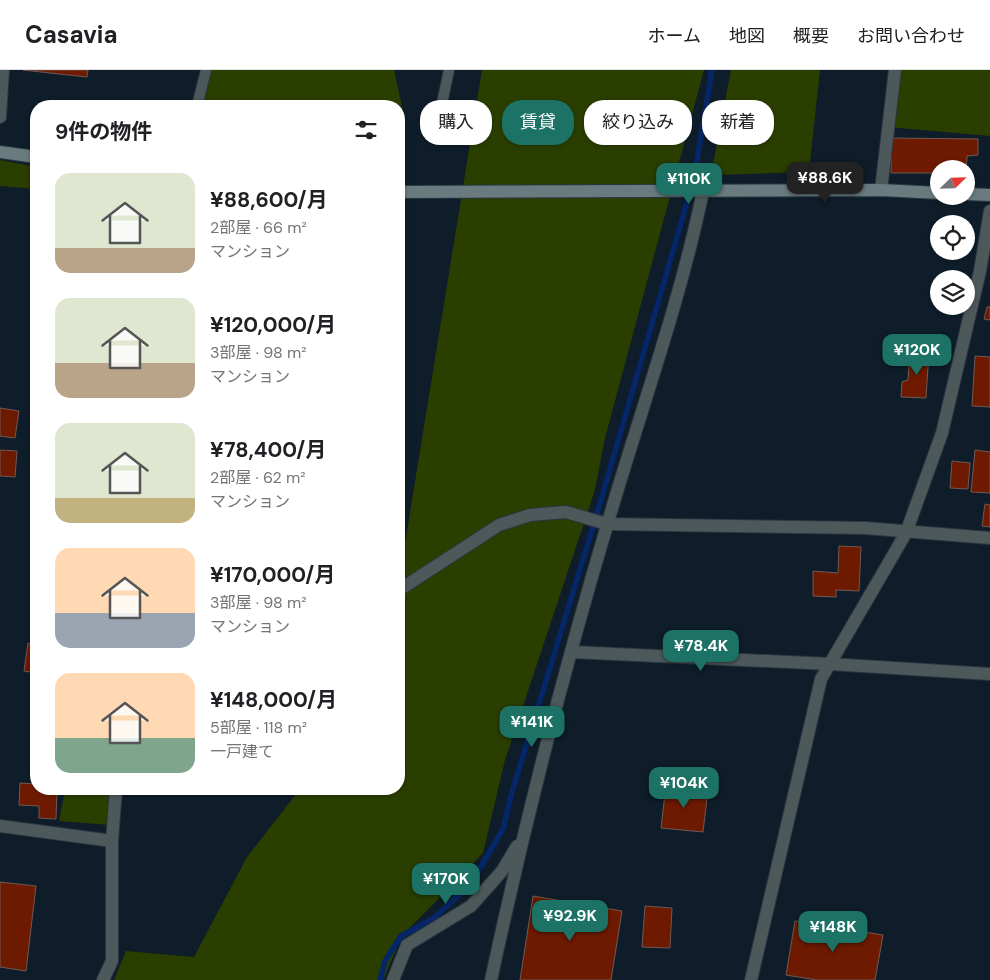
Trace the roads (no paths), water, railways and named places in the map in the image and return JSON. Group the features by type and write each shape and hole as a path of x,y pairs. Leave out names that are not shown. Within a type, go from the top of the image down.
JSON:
{"street":[{"path":"0,117 3,70"},
{"path":"881,190 895,70"},
{"path":"0,152 30,155"},
{"path":"405,192 881,190 930,193"},
{"path":"490,980 522,838 607,524 692,246 702,191"},
{"path":"975,195 990,196"},
{"path":"751,980 821,679 906,533 942,433 980,271 990,211"},
{"path":"405,586 499,526 530,514 566,512 607,524 865,528 906,533 990,538"},
{"path":"572,652 830,664 990,674"},
{"path":"103,980 112,961 112,840 116,795"},
{"path":"0,826 112,840"},
{"path":"392,980 407,945 471,906 502,871 522,838"}],"lane":[{"path":"198,100 206,70"},
{"path":"443,100 449,70"}],"waterway":[{"path":"380,980 385,961 401,936 434,918 470,885 503,829 512,792 599,507 694,178 712,70"}]}
